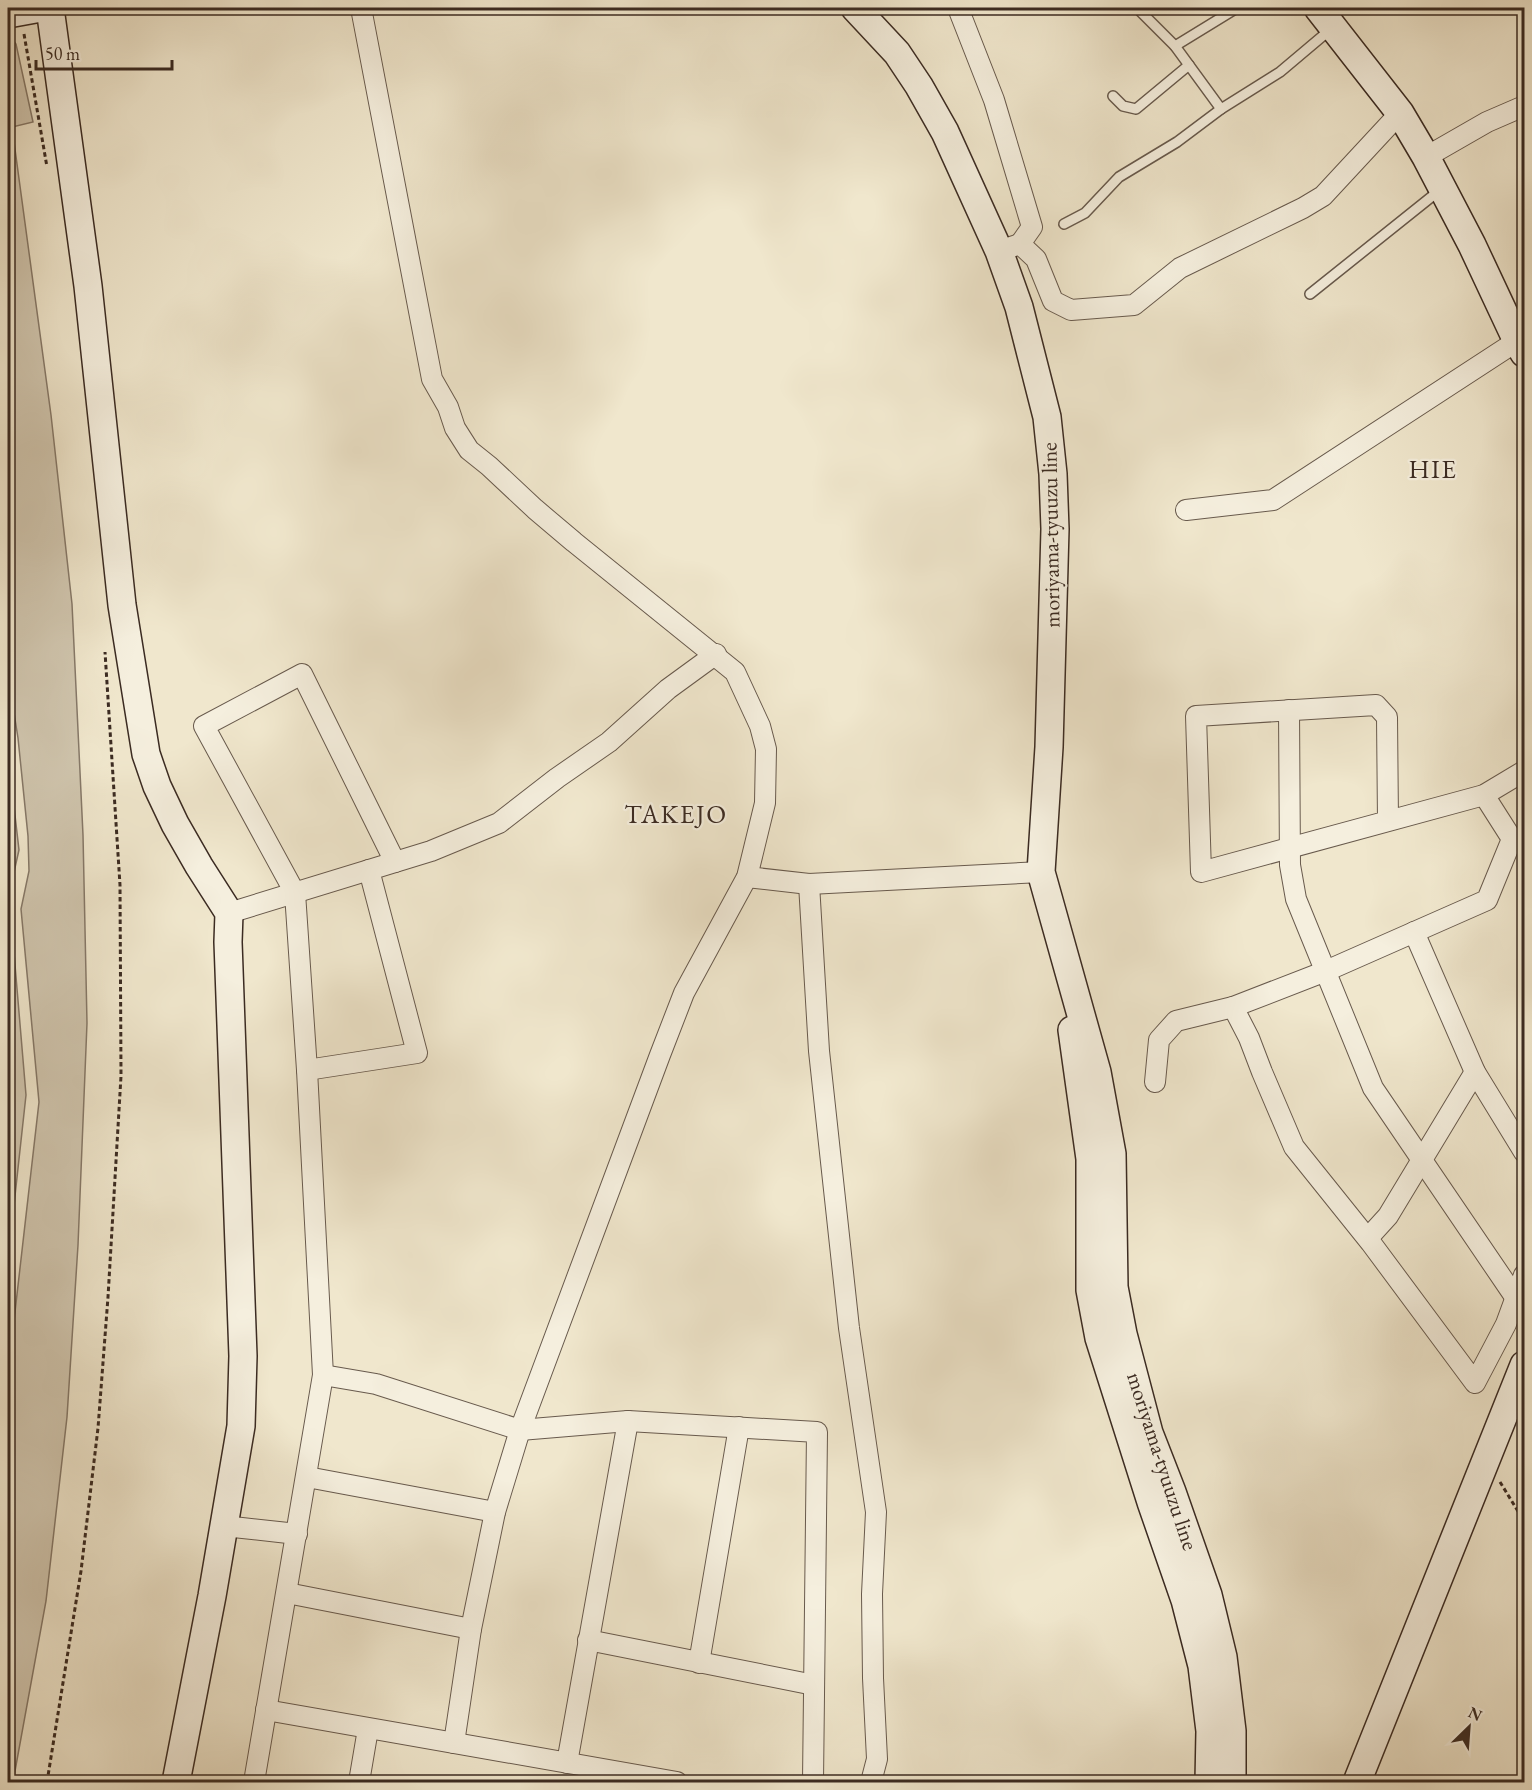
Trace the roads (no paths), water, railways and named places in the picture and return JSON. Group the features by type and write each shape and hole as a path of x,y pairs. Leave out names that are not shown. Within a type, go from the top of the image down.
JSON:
{"main road":[{"path":"50,8 88,286 122,605 146,754 157,786 176,824 229,913 228,942 243,1356 241,1426 176,1782"},
{"name":"moriyama-tyuuzu line","path":"855,8 897,53 919,86 1009,248 1019,307 1047,417 1053,474 1055,529 1049,747 1041,872 1097,1072 1112,1155 1114,1287 1123,1334 1149,1433 1208,1595 1220,1647 1232,1731 1232,1782"},
{"path":"1325,18 1400,113 1472,245 1521,347"},
{"name":"moriyama-tyuuzu line","path":"1065,963 1077,1077 1090,1159 1090,1290 1099,1338 1185,1600 1202,1666 1210,1731 1209,1782"},
{"path":"1357,1782 1524,1365"}],"street":[{"path":"361,8 432,379 448,407 455,428 469,450 535,509 716,654 735,672 760,726 766,749 765,803 747,877 680,1004 520,1430 495,1512 471,1629 454,1743"},
{"path":"958,8 994,100 1032,227 1009,248 1036,259 1053,301 1071,310 1134,305 1180,268 1303,208 1323,196 1400,113"},
{"path":"1426,158 1487,122 1524,106"},
{"path":"1186,510 1273,500 1521,347"},
{"path":"229,913 431,851 499,823 557,778 609,742 668,689 716,654"},
{"path":"254,1782 323,1375 295,893 204,726 302,674 395,862"},
{"path":"1388,821 1387,717 1377,705 1196,716 1201,872 1484,795 1524,771"},
{"path":"1289,710 1290,865 1296,899 1372,1088 1520,1301"},
{"path":"1155,1082 1159,1040 1176,1021 1233,1007 1326,970 1487,900 1512,839 1484,795"},
{"path":"307,1070 417,1053 369,870"},
{"path":"747,877 809,884 1041,872"},
{"path":"809,884 819,1051 849,1328 876,1512 872,1594 877,1759 871,1782"},
{"path":"1414,932 1475,1072 1524,1152"},
{"path":"1233,1007 1249,1038 1294,1147 1368,1238 1475,1383 1520,1301 1524,1275"},
{"path":"1368,1238 1388,1216 1475,1072"},
{"path":"323,1375 376,1384 520,1430 628,1421 817,1432 813,1782"},
{"path":"567,1763 628,1421"},
{"path":"699,1663 740,1427"},
{"path":"307,1477 495,1512"},
{"path":"224,1526 297,1534"},
{"path":"286,1593 471,1629"},
{"path":"588,1640 814,1685"},
{"path":"266,1710 676,1782"},
{"path":"359,1782 368,1729"}],"lane":[{"path":"1175,46 1237,8"},
{"path":"1140,11 1175,46 1221,109"},
{"path":"1064,224 1085,213 1119,177 1177,142 1221,109 1280,72 1325,18"},
{"path":"1113,96 1123,106 1136,109 1189,65"},
{"path":"1310,294 1442,188"}],"district":[{"name":"HIE","path":"1433,469"},
{"name":"TAKEJO","path":"676,814"}]}
